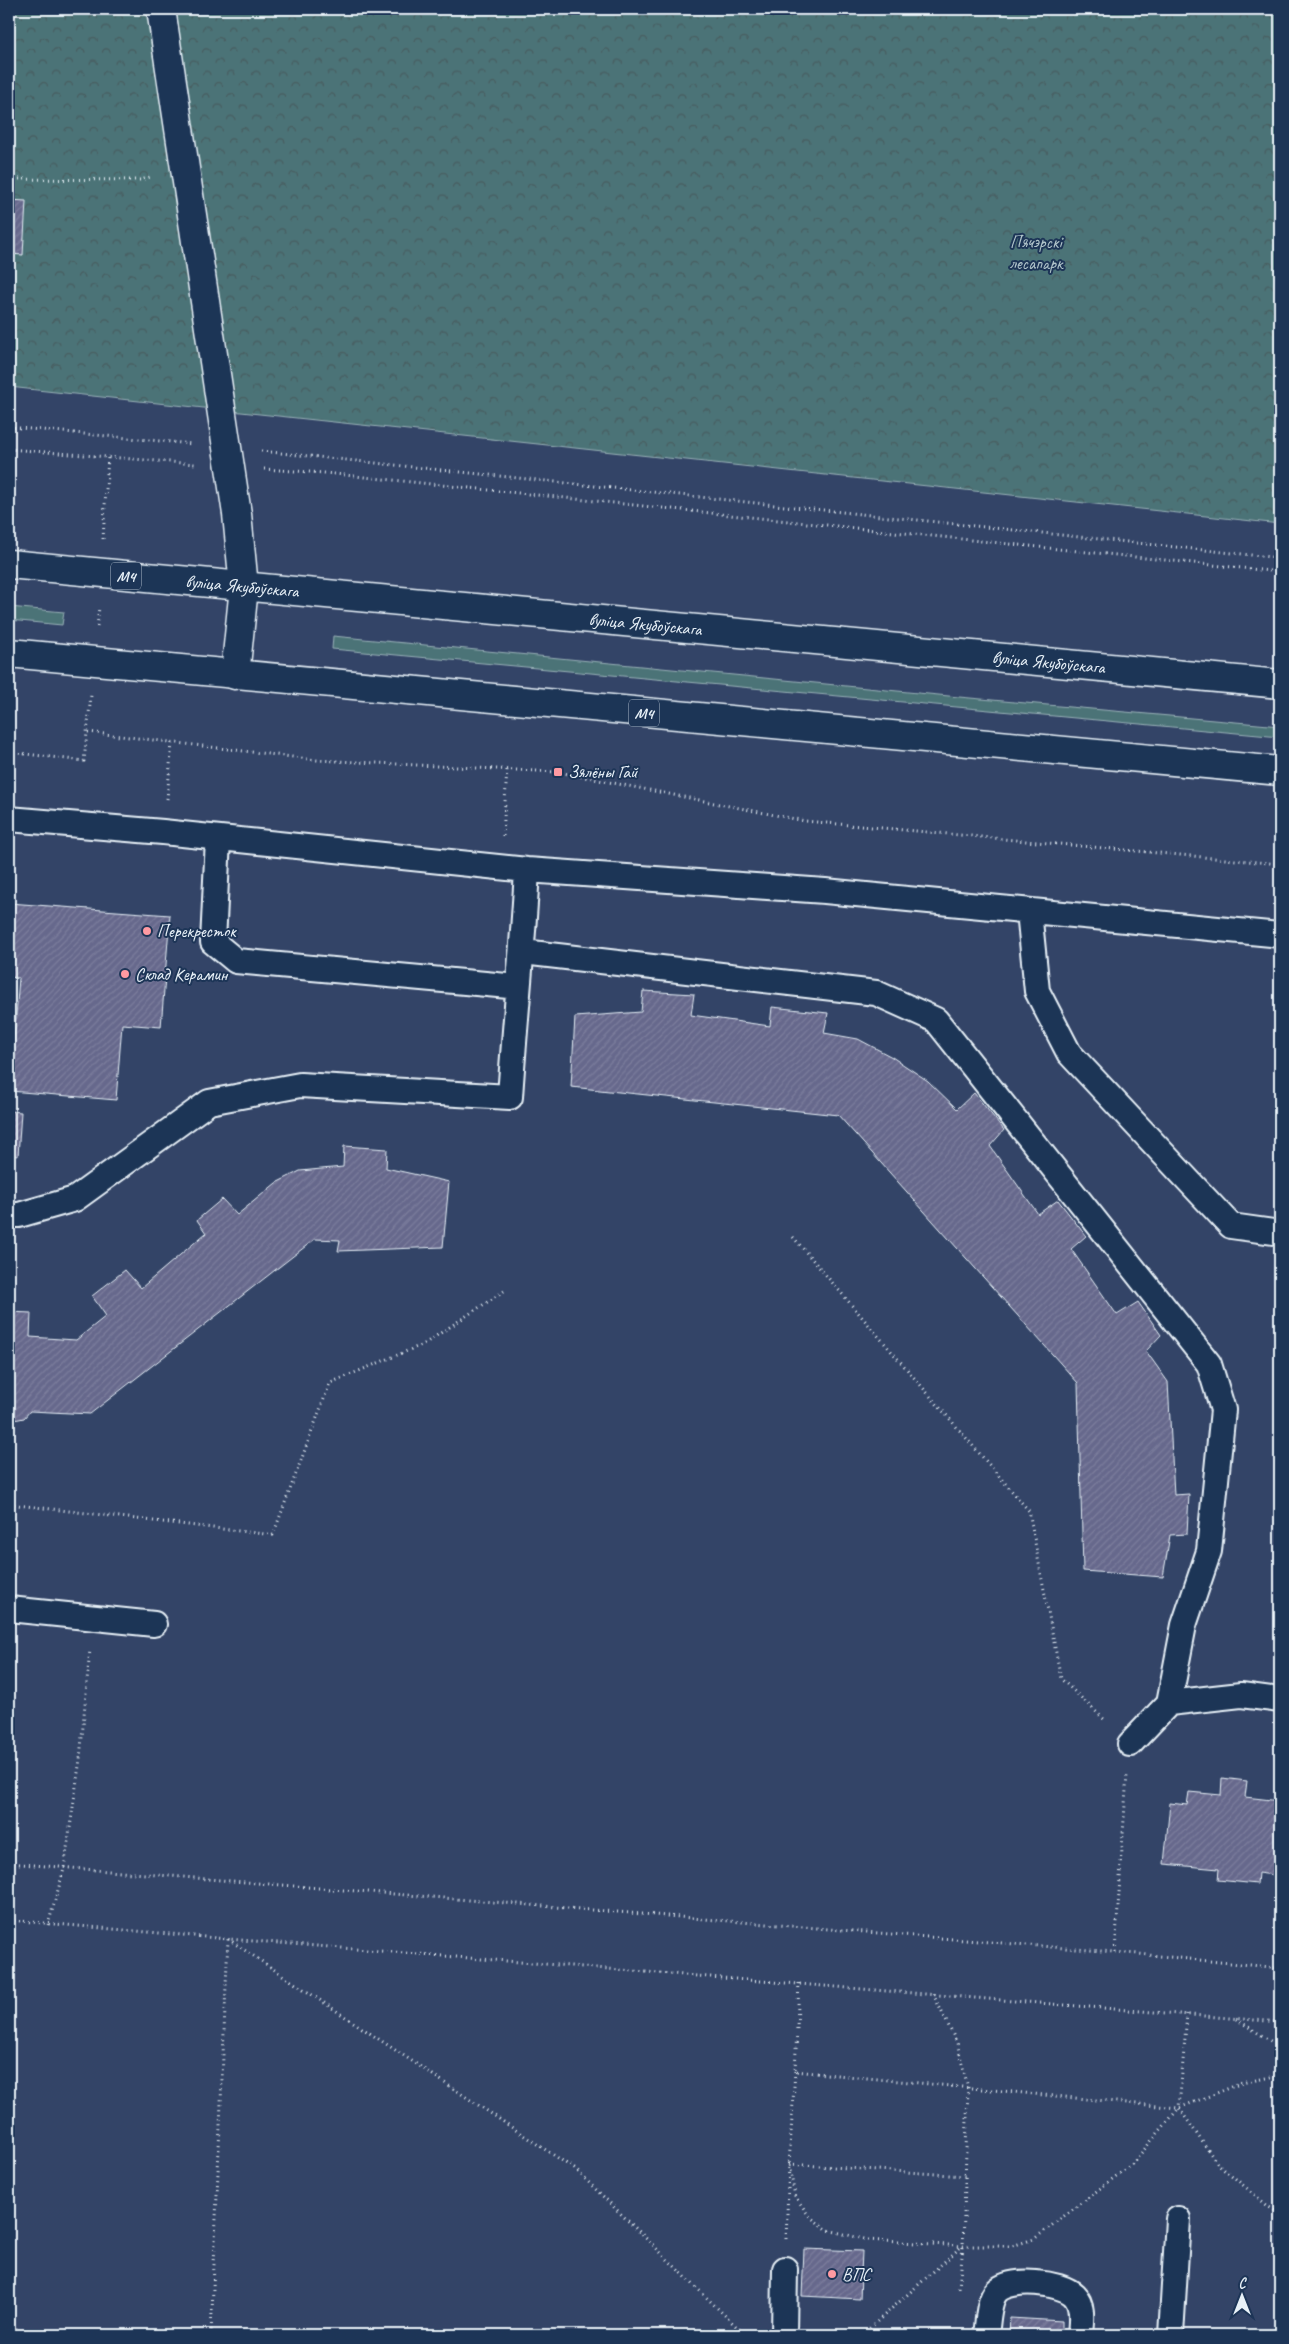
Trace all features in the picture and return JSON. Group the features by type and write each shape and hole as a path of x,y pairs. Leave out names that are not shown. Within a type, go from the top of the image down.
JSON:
{"main road":[{"path":"161,9 237,514 244,587 235,675"},
{"name":"вуліца Якубоўскага","path":"9,564 1280,684"},
{"name":"М4","path":"9,653 1280,771"}],"lane":[{"path":"9,819 163,832 527,870 825,891 1280,935"},
{"path":"218,839 214,942 236,961 518,987"},
{"path":"9,1215 75,1199 209,1102 300,1085 510,1097 518,987 523,952 527,870"},
{"path":"1029,911 1036,991 1069,1053 1231,1226 1280,1232"},
{"path":"523,952 876,993 936,1020 1208,1364 1223,1410 1209,1551 1184,1625 1169,1703 1130,1744"},
{"path":"9,1609 154,1624"},
{"path":"1169,1703 1241,1695 1280,1700"},
{"path":"1171,2335 1178,2219"},
{"path":"784,2335 785,2269"},
{"path":"986,2335 989,2311 996,2291 1010,2283 1040,2284 1063,2288 1075,2295 1081,2310 1080,2335"}],"path":[{"path":"9,179 141,180 184,166"},
{"path":"9,427 227,457 325,473 1280,572"},
{"path":"9,449 227,457 1280,558"},
{"path":"9,752 84,762 88,732 316,760 558,772 805,821 1280,864"},
{"path":"163,832 172,743"},
{"path":"501,867 507,769"},
{"path":"793,1237 1029,1510 1061,1679 1130,1744 1115,1952"},
{"path":"9,1504 273,1535 330,1383 424,1344 504,1291"},
{"path":"48,1925 64,1869 80,1759 93,1618"},
{"path":"9,1863 64,1869 1115,1952 1280,1968"},
{"path":"9,1920 48,1925 1280,2022"},
{"path":"211,2335 228,1939"},
{"path":"228,1939 576,2170 745,2335"},
{"path":"785,2269 798,1983"},
{"path":"862,2335 963,2246 968,2088 957,2043 932,1994"},
{"path":"789,2164 795,2196 808,2216 828,2230 868,2240 963,2246 1012,2246 1034,2240 1132,2164 1179,2108 1187,2014"},
{"path":"1235,2018 1280,2047"},
{"path":"795,2071 1179,2108 1242,2083 1280,2075"},
{"path":"1179,2108 1217,2163 1280,2214"},
{"path":"789,2164 965,2176"},
{"path":"9,2320 22,2335"}],"green space":[{"name":"Пячэрскі лесапарк","path":"9,9 1280,9 1280,524 9,387"},
{"path":"9,607 64,612 62,625 9,620"},
{"path":"333,636 959,697 1280,726 1280,737 332,649"}],"building":[{"path":"9,200 26,201 23,255 9,254"},
{"path":"9,903 170,915 161,1027 122,1024 116,1100 10,1091 19,978 9,977"},
{"path":"643,991 694,994 691,1015 770,1026 772,1007 828,1013 824,1033 858,1039 892,1057 928,1081 957,1109 974,1093 1004,1130 990,1146 1038,1214 1058,1200 1086,1236 1071,1249 1117,1315 1138,1302 1161,1335 1146,1351 1168,1382 1174,1495 1189,1494 1187,1534 1170,1535 1163,1577 1083,1571 1078,1383 838,1115 571,1087 575,1017 641,1012"},
{"path":"9,1111 21,1112 18,1156 9,1155"},
{"path":"344,1146 387,1149 386,1168 449,1182 443,1247 338,1251 340,1240 315,1239 90,1414 30,1411 24,1418 9,1421 9,1312 31,1313 30,1337 76,1340 106,1316 92,1296 125,1270 141,1288 206,1233 197,1220 222,1199 237,1215 276,1183 300,1171 343,1167"},
{"path":"1222,1778 1247,1781 1245,1797 1280,1801 1280,1876 1258,1873 1257,1884 1218,1880 1219,1869 1164,1864 1170,1803 1187,1805 1189,1792 1221,1795"},
{"name":"ВПС","path":"804,2249 862,2251 860,2299 802,2296"},
{"path":"1010,2318 1062,2321 1062,2335 1009,2335"}],"place":[{"name":"Зялёны Гай","path":"558,772"},
{"name":"Перекресток","path":"147,931"},
{"name":"Склад Керамин","path":"125,974"},
{"name":"ВПС","path":"832,2274"}]}
